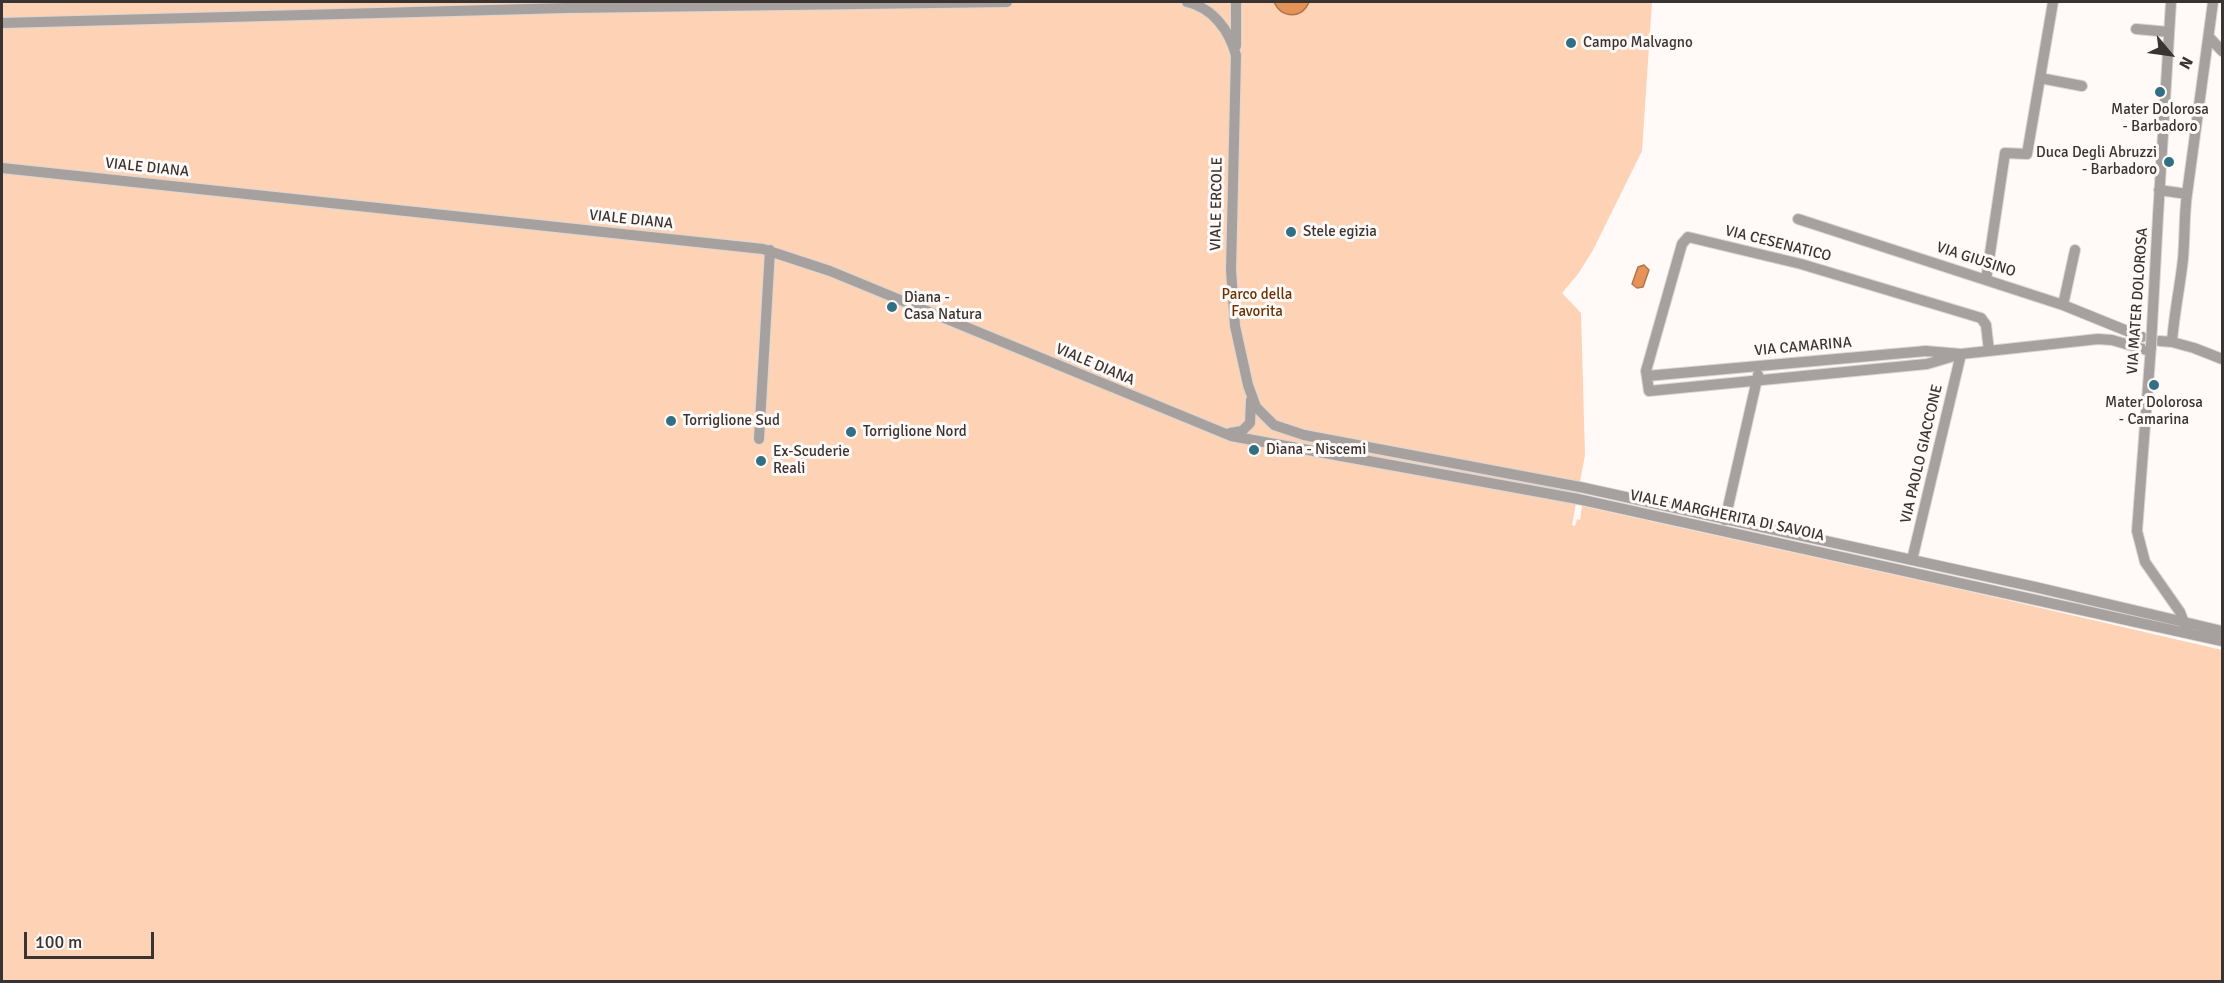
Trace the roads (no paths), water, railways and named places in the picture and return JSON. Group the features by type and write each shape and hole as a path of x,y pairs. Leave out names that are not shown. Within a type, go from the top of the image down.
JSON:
{"street":[{"path":"2,23 566,8 1007,2"},
{"name":"VIALE ERCOLE","path":"1187,2 1201,7 1218,21 1228,32 1236,55 1231,249 1233,307 1251,395 1256,408 1269,422"},
{"path":"1236,2 1236,55"},
{"path":"1986,279 2005,153 2027,154 2053,2"},
{"name":"VIA MATER DOLOROSA","path":"2171,2 2159,190 2153,346 2137,531 2145,562 2166,594 2181,627 2192,634 2223,641"},
{"path":"2172,342 2174,306 2183,255 2187,194 2213,2"},
{"path":"2136,29 2169,32"},
{"path":"2209,37 2223,51"},
{"path":"2040,78 2082,86"},
{"name":"VIALE DIANA","path":"2,168 770,250 830,271 1223,433"},
{"path":"2159,190 2187,194"},
{"name":"VIA GIUSINO","path":"1798,219 2063,305 2142,337"},
{"name":"VIA CESENATICO","path":"1649,391 1646,368 1682,244 1688,237 1801,264 1981,318 1986,325 1989,351"},
{"path":"759,439 770,250"},
{"path":"2063,305 2075,250"},
{"name":"VIA CAMARINA","path":"1649,391 1927,364 1961,354 2098,339 2153,346"},
{"path":"2153,346 2172,342 2223,359"},
{"name":"VIA CAMARINA","path":"1647,376 1926,351 1961,354"},
{"name":"VIA PAOLO GIACCONE","path":"1912,560 1961,354"},
{"path":"1725,520 1759,380 1757,366"},
{"path":"1223,433 1235,433 1250,423 1251,395"},
{"name":"VIALE MARGHERITA DI SAVOIA","path":"1269,422 1285,430 1304,435 1571,486 1912,560 2181,627"},
{"name":"VIALE MARGHERITA DI SAVOIA","path":"1223,433 1578,499 2181,627 2223,631"}],"place":[{"name":"Campo Malvagno","path":"1571,43"},
{"name":"Mater Dolorosa - Barbadoro","path":"2160,92"},
{"name":"Duca Degli Abruzzi - Barbadoro","path":"2169,162"},
{"name":"Stele egizia","path":"1291,232"},
{"name":"Diana - Casa Natura","path":"892,307"},
{"name":"Mater Dolorosa - Camarina","path":"2154,385"},
{"name":"Torriglione Sud","path":"671,421"},
{"name":"Torriglione Nord","path":"851,432"},
{"name":"Diana - Niscemi","path":"1254,450"},
{"name":"Ex-Scuderie Reali","path":"761,461"}],"park label":[{"name":"Parco della Favorita","path":"1257,304"}]}
